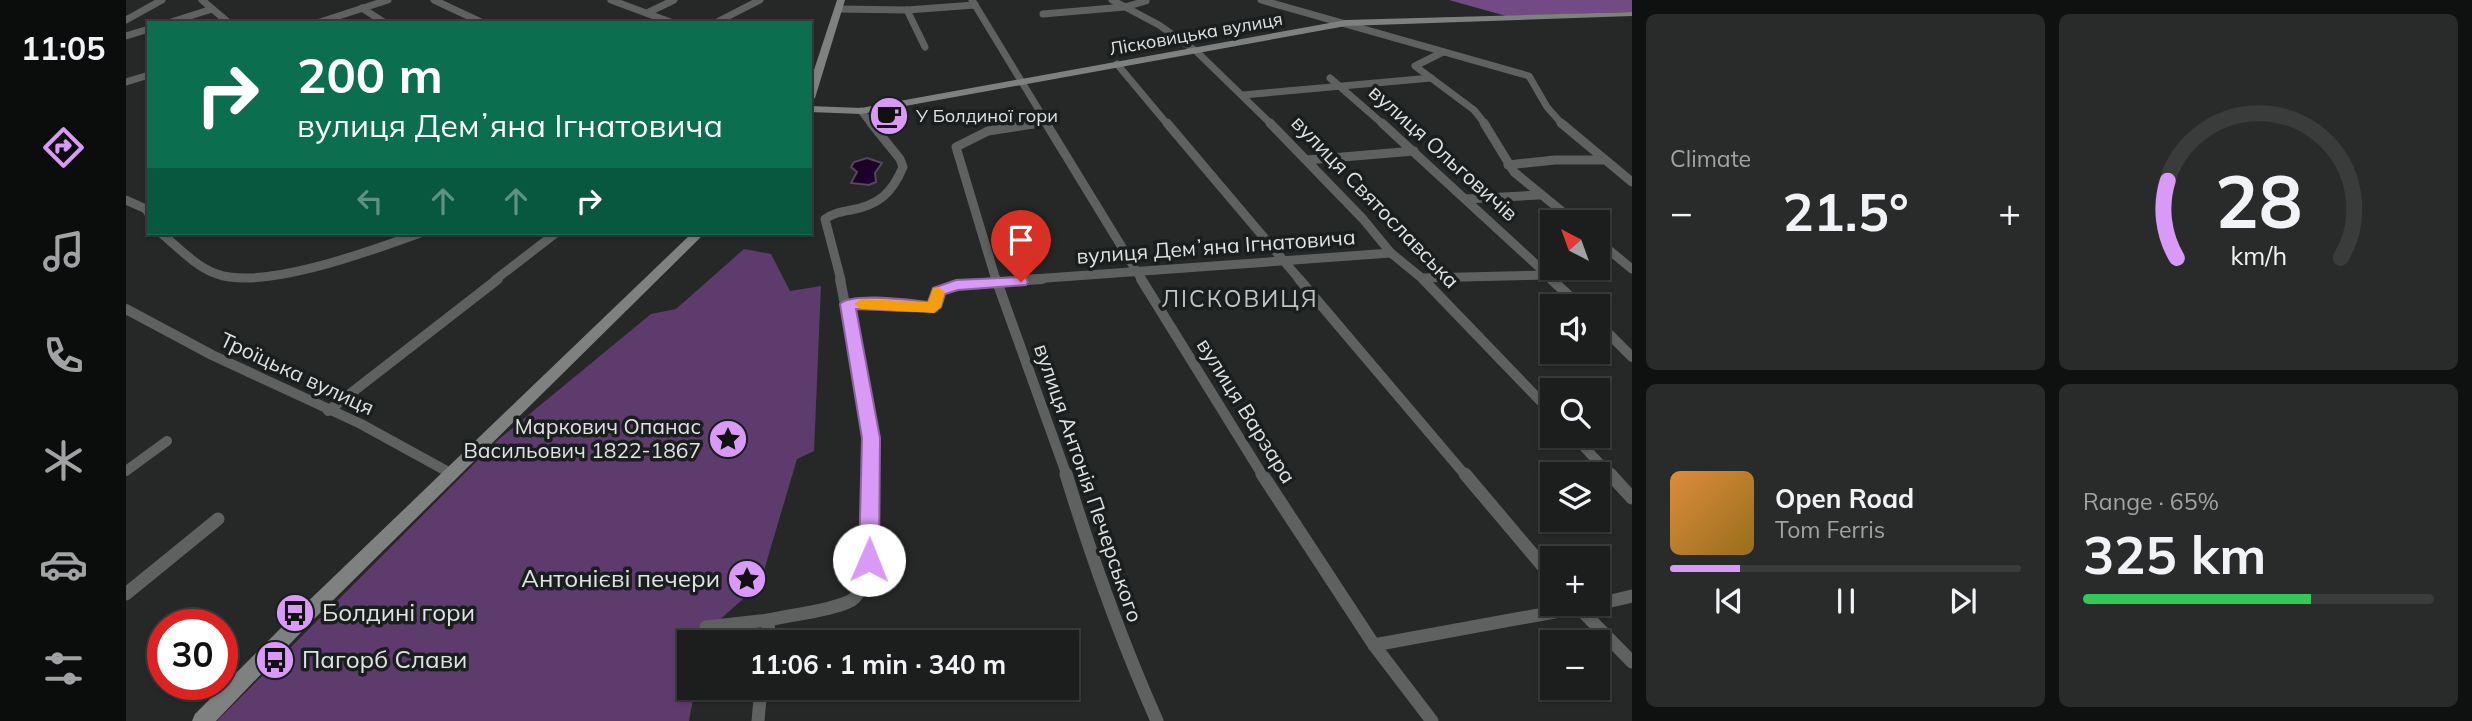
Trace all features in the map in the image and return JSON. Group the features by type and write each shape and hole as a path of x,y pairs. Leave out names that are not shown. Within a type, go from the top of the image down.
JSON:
{"main road":[{"path":"812,92 839,4"},
{"name":"Лісковицька вулиця","path":"812,109 860,111 1346,23 1632,14"},
{"path":"202,721 304,617 697,235"}],"street":[{"path":"126,20 162,0"},
{"path":"202,0 227,21"},
{"path":"323,21 388,0"},
{"path":"434,0 479,21"},
{"path":"611,0 668,21"},
{"path":"647,13 674,0"},
{"path":"719,21 760,0"},
{"name":"вулиця Святославська","path":"1112,0 1196,51 1307,160 1391,253 1422,278 1540,401"},
{"path":"1261,0 1529,76 1548,108 1603,160 1632,182"},
{"path":"1043,14 1125,7 1146,1"},
{"name":"вулиця Варзара","path":"839,4 907,10 974,3 1222,413 1374,645 1432,721"},
{"path":"362,8 382,21"},
{"path":"174,21 212,9"},
{"path":"907,10 925,47"},
{"path":"126,36 147,30"},
{"path":"1443,52 1415,65 1474,110 1485,122 1508,165 1559,210"},
{"path":"1117,64 1540,563"},
{"path":"126,82 147,76"},
{"name":"вулиця Ольговичів","path":"1330,78 1414,151 1540,268"},
{"name":"вулиця Ольговичів","path":"1243,95 1431,78"},
{"path":"706,627 769,620 850,602 862,591 869,560 871,438 847,304 825,219 832,214 883,202 896,184 903,167 900,159 860,111"},
{"name":"вулиця Антонія Печерського","path":"1048,122 1006,127 965,138 957,147 997,283 1059,451 1097,574 1125,649 1157,721"},
{"path":"1307,160 1414,151"},
{"path":"1508,165 1555,160 1603,160"},
{"path":"1466,199 1539,195"},
{"path":"126,200 147,211"},
{"path":"163,235 219,275 240,278 325,263 414,235"},
{"path":"328,411 553,235"},
{"path":"1610,251 1632,269"},
{"name":"вулиця Демʼяна Ігнатовича","path":"847,304 888,303 934,307 938,292 956,285 1391,253"},
{"path":"1422,278 1540,275"},
{"name":"вулиця Ольговичів","path":"1553,280 1568,294"},
{"name":"Троїцька вулиця","path":"126,309 212,355 361,424 452,474"},
{"path":"1610,336 1632,357"},
{"path":"126,471 167,441"},
{"path":"1585,448 1632,498"},
{"path":"126,594 218,519"},
{"path":"1610,601 1632,596"},
{"path":"1374,645 1540,613"},
{"path":"1587,616 1632,662"},
{"path":"768,630 769,620"},
{"path":"758,721 760,700"}],"shaded area":[{"path":"1449,0 1632,0 1632,12 1506,16"},
{"path":"867,158 882,163 875,173 876,182 869,185 851,183 857,172 851,167 854,162"},
{"path":"744,249 771,254 790,291 821,286 814,451 797,459 760,584 708,630 677,630 677,700 693,700 689,721 217,721 498,440 651,314 676,309"}],"slow traffic":[{"path":"861,304 888,303 934,307 938,292"}],"place":[{"name":"У Болдиної гори","path":"889,116"},
{"name":"Маркович Опанас Васильович 1822-1867","path":"728,439"},
{"name":"Антонієві печери","path":"747,579"},
{"name":"Болдині гори","path":"295,613"},
{"name":"Пагорб Слави","path":"275,660"}],"district":[{"name":"ЛІСКОВИЦЯ","path":"1240,299"}],"route":[{"path":"869,560 871,438 847,304 888,303 934,307 938,292 956,285 1021,282"}]}
